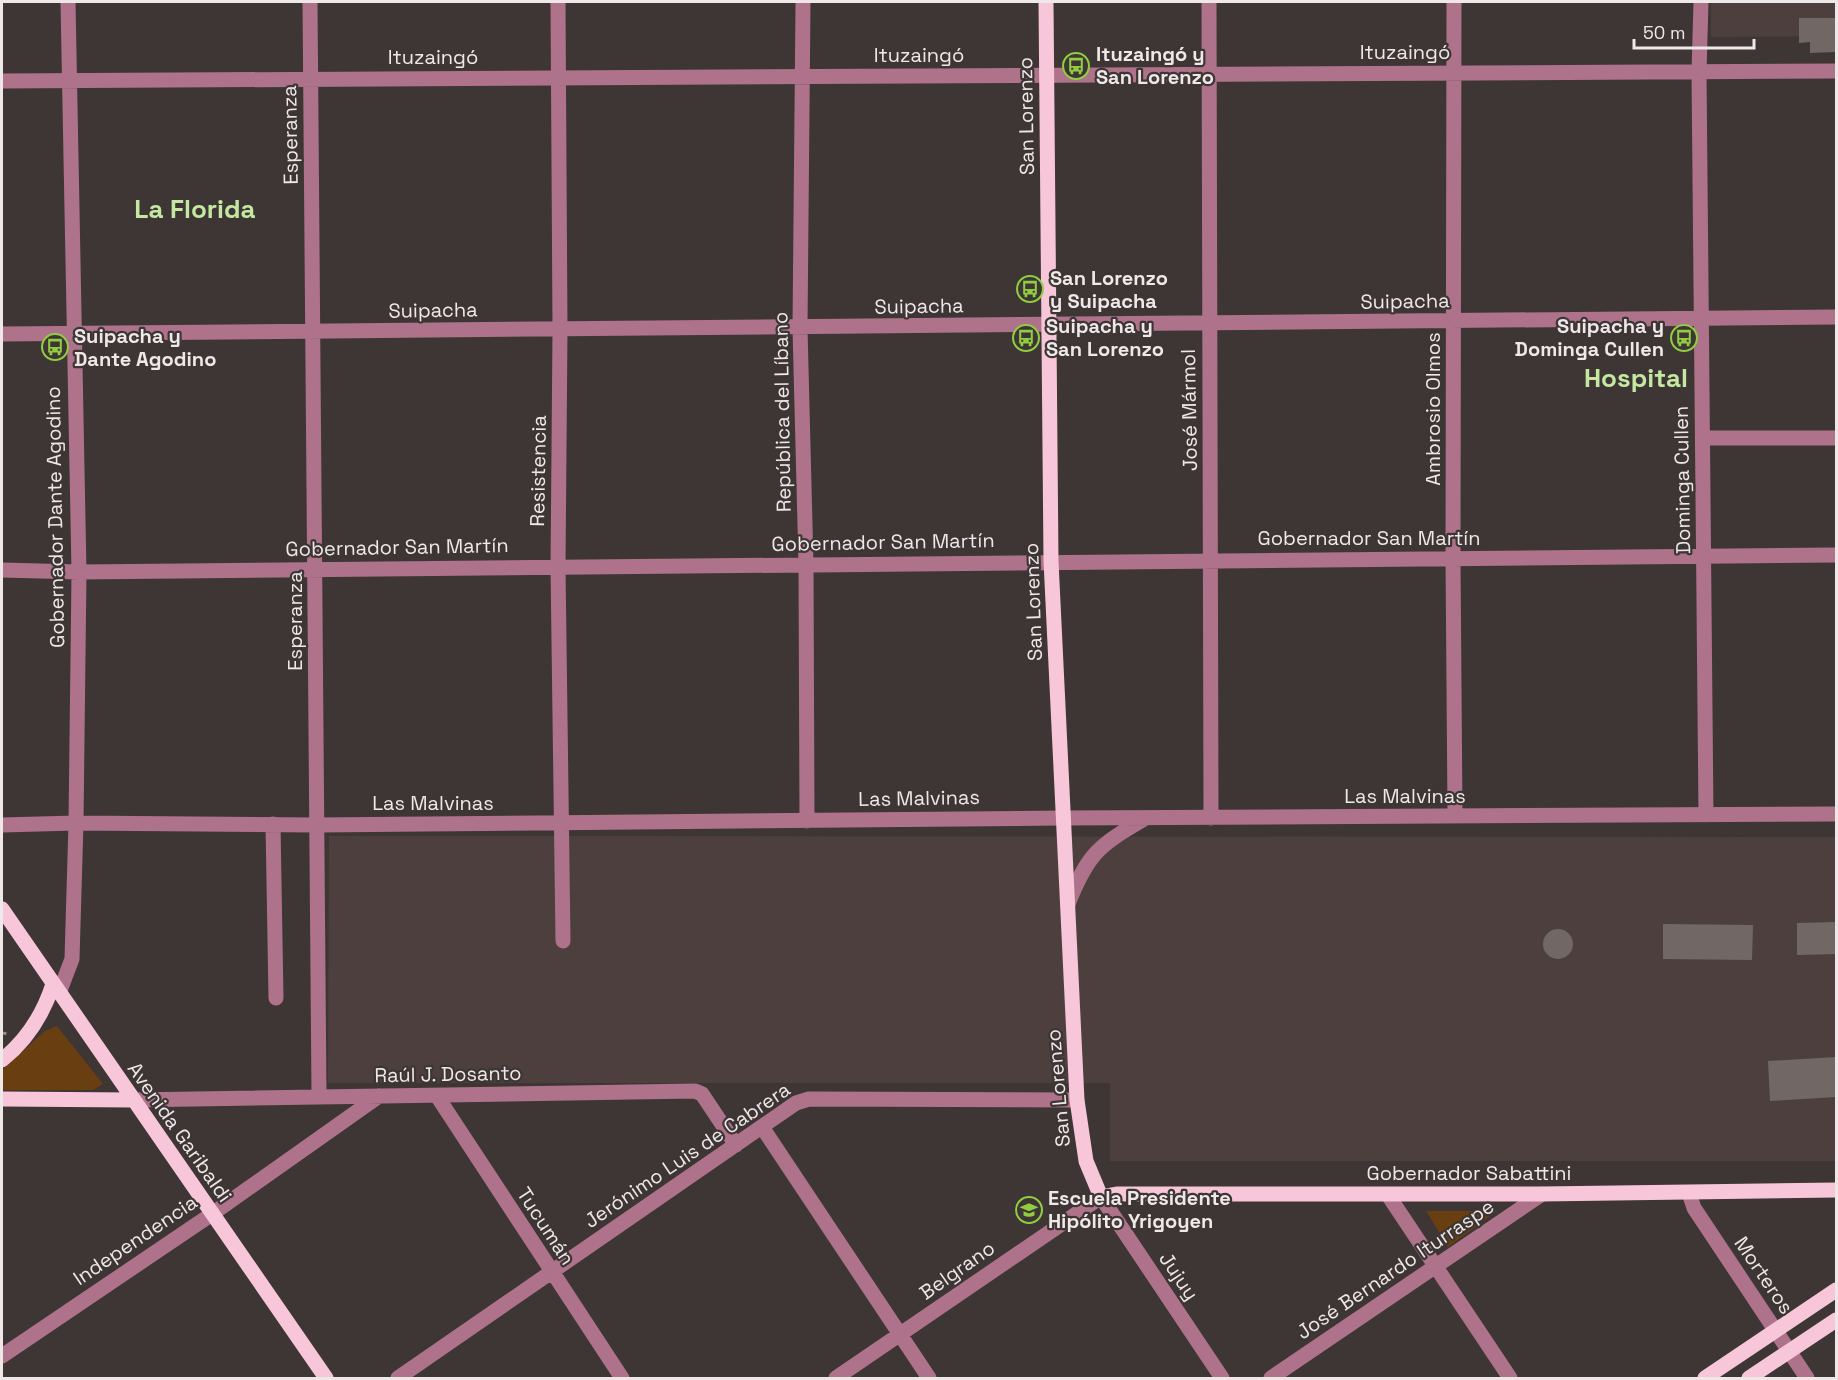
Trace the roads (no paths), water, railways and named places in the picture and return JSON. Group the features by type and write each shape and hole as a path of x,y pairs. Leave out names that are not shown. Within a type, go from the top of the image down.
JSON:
{"main road":[{"name":"San Lorenzo","path":"1046,2 1051,561 1077,1100 1086,1161 1101,1197"},
{"name":"Avenida Garibaldi","path":"2,909 326,1378"},
{"path":"35,1024 42,1012 59,994"},
{"path":"2,1060 16,1049 59,994"},
{"path":"2,1099 133,1100"},
{"name":"Gobernador Sabattini","path":"1101,1197 1118,1194 1388,1195 1836,1190"},
{"path":"1705,1378 1836,1290"},
{"path":"1749,1378 1836,1320"}],"street":[{"name":"Gobernador Dante Agodino","path":"59,994 72,959 79,572 68,2"},
{"name":"Esperanza","path":"310,2 320,1096"},
{"name":"Resistencia","path":"558,2 560,330 558,567 563,941"},
{"name":"República del Líbano","path":"802,2 800,328 806,564 807,821"},
{"name":"José Mármol","path":"1209,2 1211,818"},
{"name":"Ambrosio Olmos","path":"1455,2 1453,558 1455,816"},
{"name":"Dominga Cullen","path":"1701,2 1700,318 1705,556 1706,814"},
{"name":"Ituzaingó","path":"2,81 1836,71"},
{"name":"Suipacha","path":"2,334 313,333 1836,317"},
{"path":"1702,438 1836,438"},
{"name":"Gobernador San Martín","path":"2,570 79,572 1836,555"},
{"name":"Las Malvinas","path":"2,825 76,823 317,825 1836,814"},
{"path":"1068,904 1080,874 1089,859 1103,844 1146,818"},
{"path":"273,824 276,999"},
{"name":"Raúl J. Dosanto","path":"133,1100 695,1091 702,1094 736,1145"},
{"name":"Independencia","path":"2,1356 212,1214 379,1096"},
{"name":"Tucumán","path":"437,1096 550,1272 622,1378"},
{"name":"Jerónimo Luis de Cabrera","path":"398,1378 796,1103 809,1099 1077,1100"},
{"path":"762,1127 929,1378"},
{"name":"Morteros","path":"1689,1193 1694,1208 1807,1378"},
{"name":"José Bernardo Iturraspe","path":"1271,1378 1542,1194"},
{"path":"1388,1195 1510,1378"},
{"name":"Belgrano","path":"836,1378 1101,1197"},
{"name":"Jujuy","path":"1101,1197 1222,1378"}],"place":[{"name":"Ituzaingó y San Lorenzo","path":"1076,66"},
{"name":"San Lorenzo y Suipacha","path":"1030,289"},
{"name":"Suipacha y San Lorenzo","path":"1026,338"},
{"name":"Suipacha y Dominga Cullen","path":"1684,338"},
{"name":"Suipacha y Dante Agodino","path":"55,347"},
{"name":"Escuela Presidente Hipólito Yrigoyen","path":"1029,1210"}],"district":[{"name":"La Florida","path":"195,209"},
{"name":"Hospital","path":"1636,378"}]}
